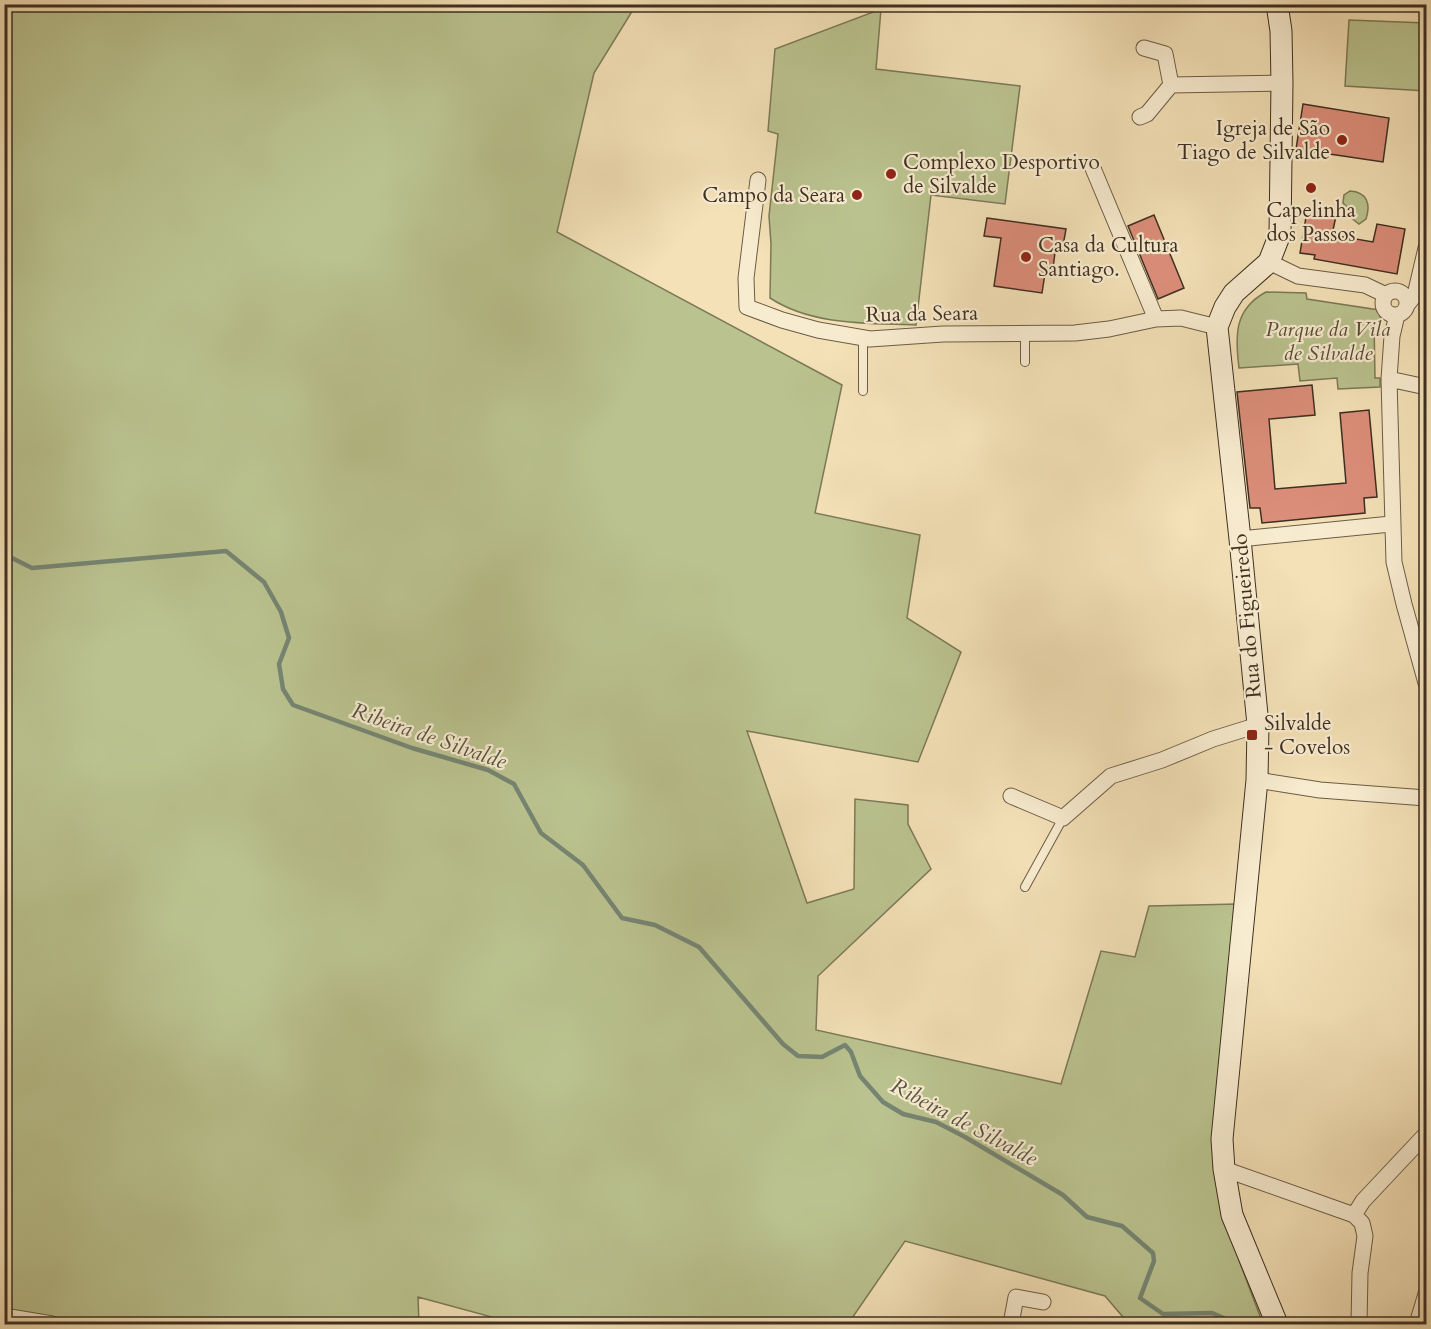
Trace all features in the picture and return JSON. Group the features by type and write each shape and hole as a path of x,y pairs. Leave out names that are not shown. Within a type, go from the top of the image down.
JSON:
{"main road":[{"path":"1217,327 1234,293 1269,262 1280,234 1282,83 1281,30 1277,4"},
{"name":"Rua do Figueiredo","path":"1217,327 1258,725 1257,780 1222,1139 1224,1169 1232,1215 1277,1324"}],"street":[{"path":"1144,48 1165,54 1171,85"},
{"path":"1140,117 1147,114 1171,85 1282,83"},
{"path":"1092,166 1156,319"},
{"name":"Rua da Seara","path":"758,180 746,278 747,307 782,320 818,330 863,338 1075,333 1109,329 1156,319 1181,318 1217,327"},
{"path":"1421,266 1383,302 1386,310 1402,310 1415,296 1426,248"},
{"path":"1269,262 1298,276 1365,285 1406,297 1392,336 1389,379 1391,524 1394,562 1426,683"},
{"path":"1389,379 1426,387"},
{"path":"1240,539 1391,524"},
{"path":"1011,796 1063,818 1111,776 1258,725"},
{"path":"1257,780 1320,790 1426,798"},
{"path":"1354,1215 1363,1202 1426,1134"},
{"path":"1224,1169 1354,1215 1362,1223 1365,1236 1360,1273 1359,1324"},
{"path":"1417,1324 1426,1294"},
{"path":"1011,1324 1016,1297 1043,1302"},
{"path":"4,1316 52,1324"}],"lane":[{"path":"1025,333 1025,362"},
{"path":"863,338 863,391"},
{"path":"1025,887 1063,818"}],"green space":[{"path":"5,5 636,5 594,73 557,232 842,385 815,513 920,535 907,618 961,652 918,762 747,731 807,903 854,889 855,799 908,805 908,824 931,869 818,976 816,1030 1061,1084 1101,951 1135,957 1149,906 1237,904 1222,1215 1263,1324 1129,1324 1105,1296 905,1241 848,1324 517,1324 418,1297 419,1324 5,1324 4,1163 9,1158 5,1157"},
{"name":"Complexo Desportivo de Silvalde","path":"881,9 876,69 1020,86 1005,204 931,195 916,325 860,323 822,318 804,314 770,298 769,216 778,134 768,131 775,49"},
{"path":"1349,20 1426,23 1426,91 1345,86"},
{"path":"1350,191 1364,196 1368,204 1366,219 1359,224 1350,217 1350,210 1343,203 1344,195"},
{"name":"Parque da Vila de Silvalde","path":"1266,292 1306,293 1307,299 1379,310 1381,321 1374,321 1375,378 1380,378 1380,387 1338,389 1337,378 1300,381 1298,364 1239,368 1237,334 1242,315 1255,299"}],"building":[{"name":"Igreja de São Tiago de Silvalde","path":"1303,104 1389,118 1383,162 1296,149"},
{"path":"1307,211 1336,216 1332,235 1373,242 1377,224 1405,229 1397,274 1314,259 1315,255 1300,253"},
{"path":"1154,215 1184,288 1158,299 1128,226"},
{"name":"Casa da Cultura Santiago.","path":"987,218 1066,229 1063,246 1056,245 1053,268 1046,267 1042,293 994,286 1001,238 984,236"},
{"path":"1312,385 1315,415 1269,419 1275,489 1346,483 1340,413 1369,410 1377,497 1364,498 1365,513 1262,523 1260,508 1250,508 1237,392"}],"waterway":[{"name":"Ribeira de Silvalde","path":"4,554 32,568 226,551 264,582 281,612 289,638 279,664 283,689 293,705 412,748 488,770 514,784 541,833 583,865 622,918 655,925 699,947 783,1044 798,1056 822,1057 845,1045 851,1052 860,1076 883,1102 903,1114 936,1122 965,1137 1063,1195 1087,1217 1122,1226 1153,1253 1154,1261 1140,1298 1163,1314 1212,1313 1238,1324"}],"place":[{"name":"Igreja de São Tiago de Silvalde","path":"1342,140"},
{"name":"Complexo Desportivo de Silvalde","path":"891,174"},
{"name":"Capelinha dos Passos","path":"1311,188"},
{"name":"Campo da Seara","path":"857,195"},
{"name":"Casa da Cultura Santiago.","path":"1026,257"},
{"name":"Silvalde - Covelos","path":"1252,735"}]}
